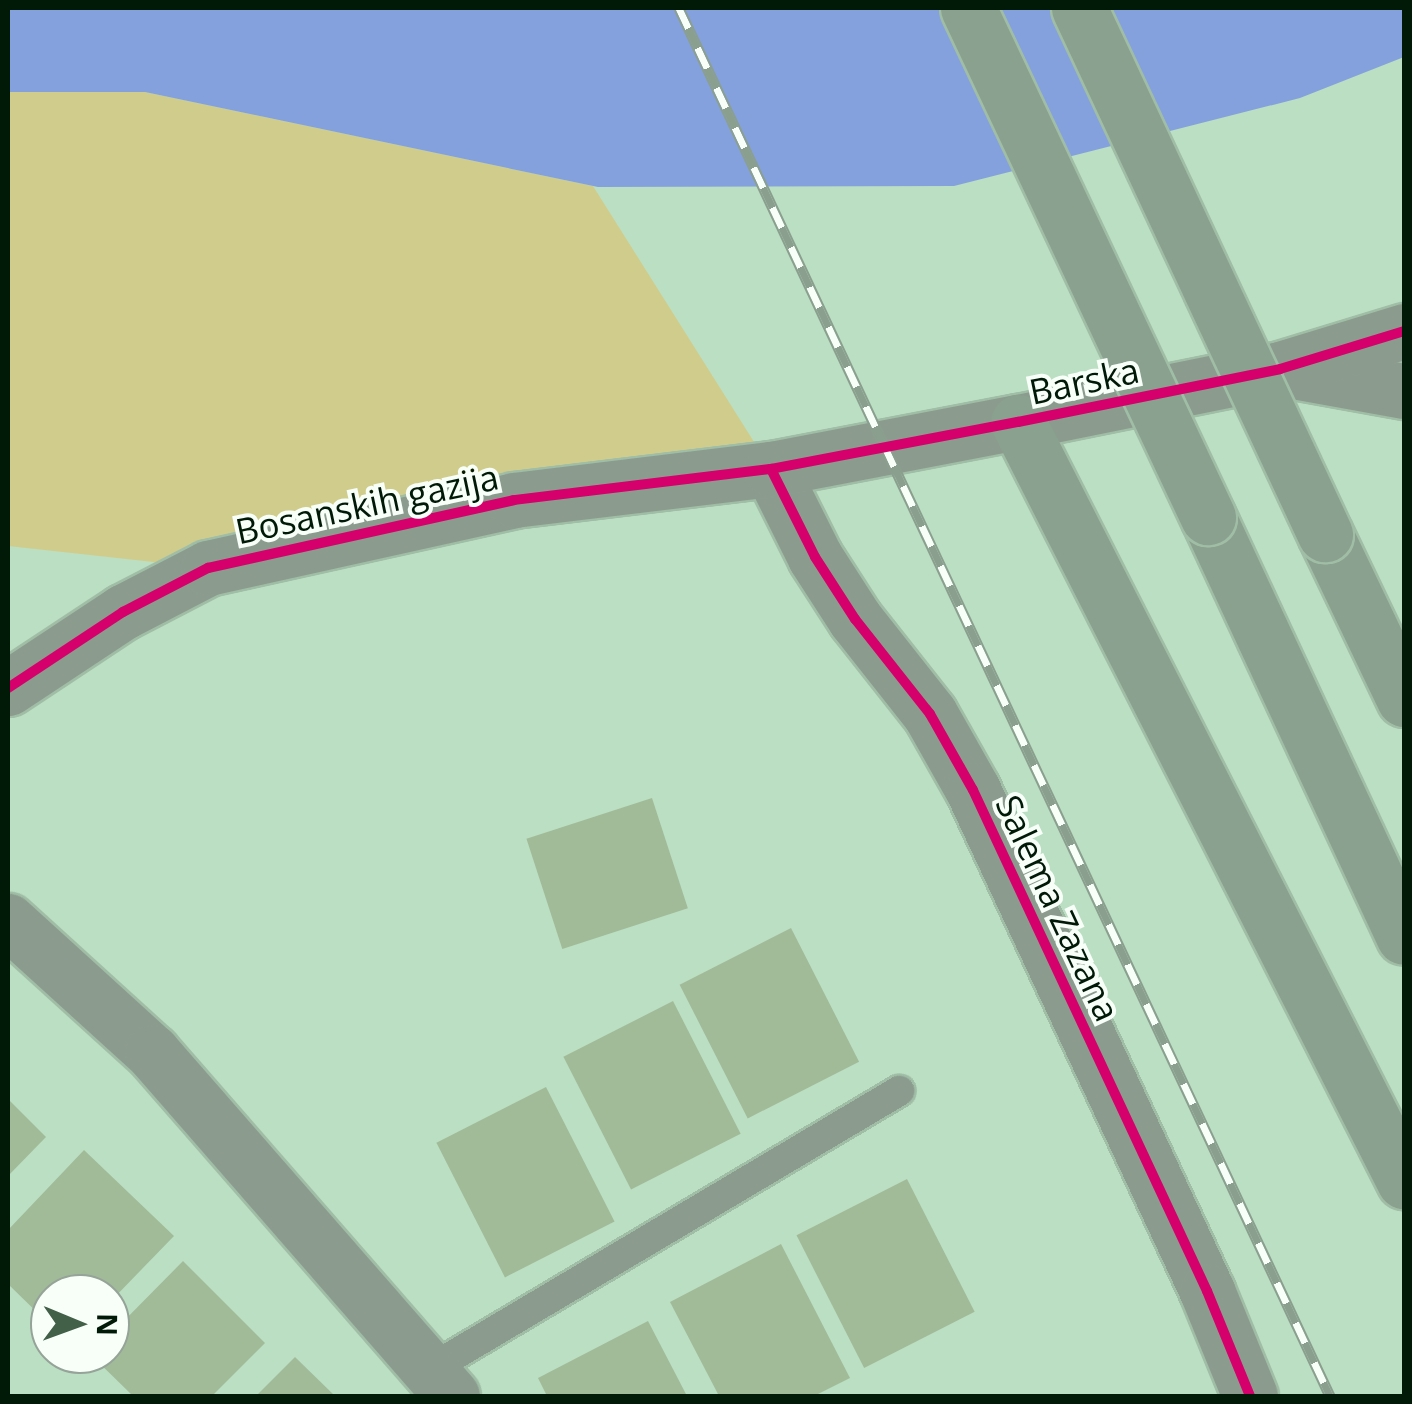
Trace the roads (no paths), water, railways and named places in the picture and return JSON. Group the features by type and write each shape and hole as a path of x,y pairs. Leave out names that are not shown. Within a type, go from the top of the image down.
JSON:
{"highway":[{"path":"968,8 1404,937"},
{"path":"1079,8 1404,699"},
{"path":"1018,422 1404,1181"}],"street":[{"name":"Barska","path":"771,469 1280,369 1404,330"},
{"path":"1404,355 1404,391"},
{"name":"Barska","path":"1280,369 1404,391"},
{"name":"Bosanskih gazija","path":"8,688 123,612 208,568 514,500 771,469"},
{"name":"Salema Zazana","path":"771,469 815,557 855,619 930,714 972,790 1207,1291 1250,1396"},
{"path":"8,921 152,1052 441,1383"}],"lane":[{"path":"441,1383 900,1091"}],"water":[{"path":"8,8 1404,8 1404,57 1300,98 954,186 598,187 145,92 8,92"}],"railway":[{"path":"679,8 1330,1396"}]}
